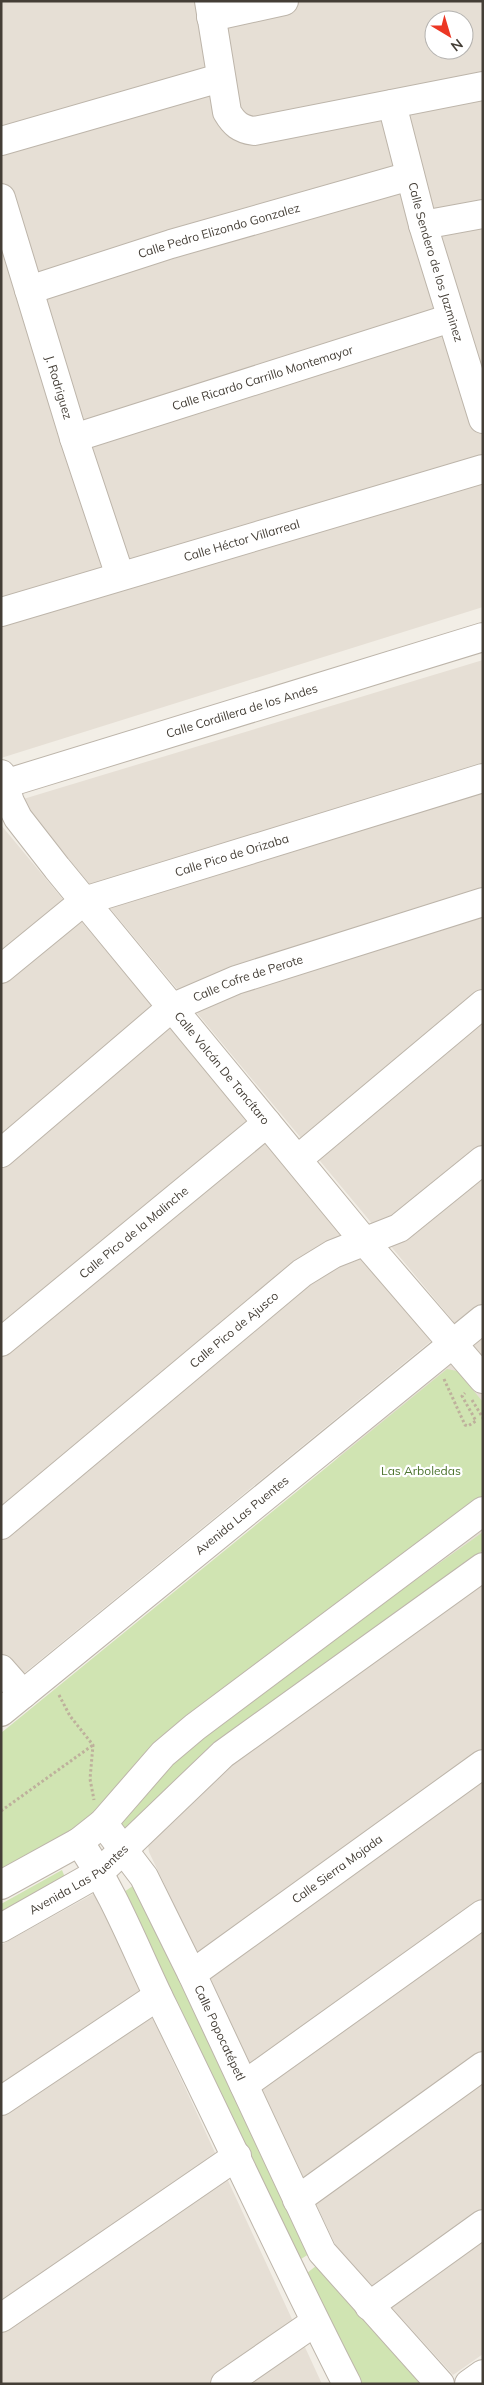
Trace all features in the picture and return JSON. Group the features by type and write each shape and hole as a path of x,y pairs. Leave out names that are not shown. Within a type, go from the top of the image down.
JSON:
{"street":[{"path":"284,1 210,9 227,112 238,127 254,131 483,86"},
{"path":"1,141 220,78"},
{"name":"Calle Sendero de los Jazminez","path":"392,104 423,225 450,318 472,350 483,419"},
{"name":"Calle Pedro Elizondo Gonzalez","path":"29,290 170,244 410,176"},
{"name":"J. Rodriguez","path":"1,198 74,438 120,576"},
{"path":"423,225 483,214"},
{"name":"Calle Ricardo Carrillo Montemayor","path":"74,438 450,318"},
{"name":"Calle Héctor Villarreal","path":"1,612 483,468"},
{"name":"Calle Cordillera de los Andes","path":"2,781 483,637"},
{"name":"Calle Pico de Orizaba","path":"1,969 84,901 483,778"},
{"name":"Calle Volcán De Tancítaro","path":"2,781 18,818 84,901 266,1124 298,1159 365,1242 483,1380"},
{"name":"Calle Cofre de Perote","path":"1,1153 171,1008 236,980 483,902"},
{"path":"298,1159 483,1004"},
{"name":"Calle Pico de la Malinche","path":"1,1342 266,1124"},
{"name":"Calle Pico de Ajusco","path":"1,1525 302,1273 333,1254 391,1232 407,1222 483,1160"},
{"name":"Avenida Las Puentes","path":"1,1712 483,1319"},
{"path":"1,1885 79,1842 102,1823 163,1754 194,1727 483,1512"},
{"name":"Avenida Las Puentes","path":"1,1928 100,1872 124,1852 222,1754 483,1567"},
{"path":"1,1669 23,1694"},
{"name":"Calle Sierra Mojada","path":"192,1974 483,1764"},
{"name":"Calle Popocatépetl","path":"102,1823 144,1877 192,1974 322,2252 440,2384"},
{"path":"79,1842 100,1872 315,2322 347,2384"},
{"path":"244,2085 483,1914"},
{"path":"1,2101 158,1996"},
{"path":"297,2200 483,2066"},
{"path":"1,2318 237,2156"},
{"path":"369,2306 483,2224"},
{"path":"290,2268 322,2252"},
{"path":"225,2384 315,2322"},
{"path":"469,2384 483,2374"}],"path":[{"path":"451,1397 466,1426 476,1422 462,1394 468,1393 483,1418"},
{"path":"56,1688 70,1716 93,1745 90,1779 97,1815 102,1823"},
{"path":"1,1812 93,1745"}],"shaded area":[{"path":"1,1 483,1 483,607 1,758"},
{"path":"483,660 483,2354 453,2375 336,2246 149,1852 129,1706 453,1321 20,800"},
{"path":"1,825 431,1341 1,1692"},
{"path":"95,1893 322,2384 1,2384 1,1945"}],"green space":[{"name":"Las Arboledas","path":"447,1369 457,1371 483,1402 483,1501 97,1815 1,1878 1,1733"},
{"path":"483,1532 483,1550 466,1564 211,1745 128,1827 125,1828 119,1822 157,1772 347,1629"},
{"path":"62,1870 66,1880 1,1916 1,1904"},
{"path":"143,1879 314,2251 296,2262 124,1892"},
{"path":"316,2266 428,2384 362,2384 307,2273"}]}
